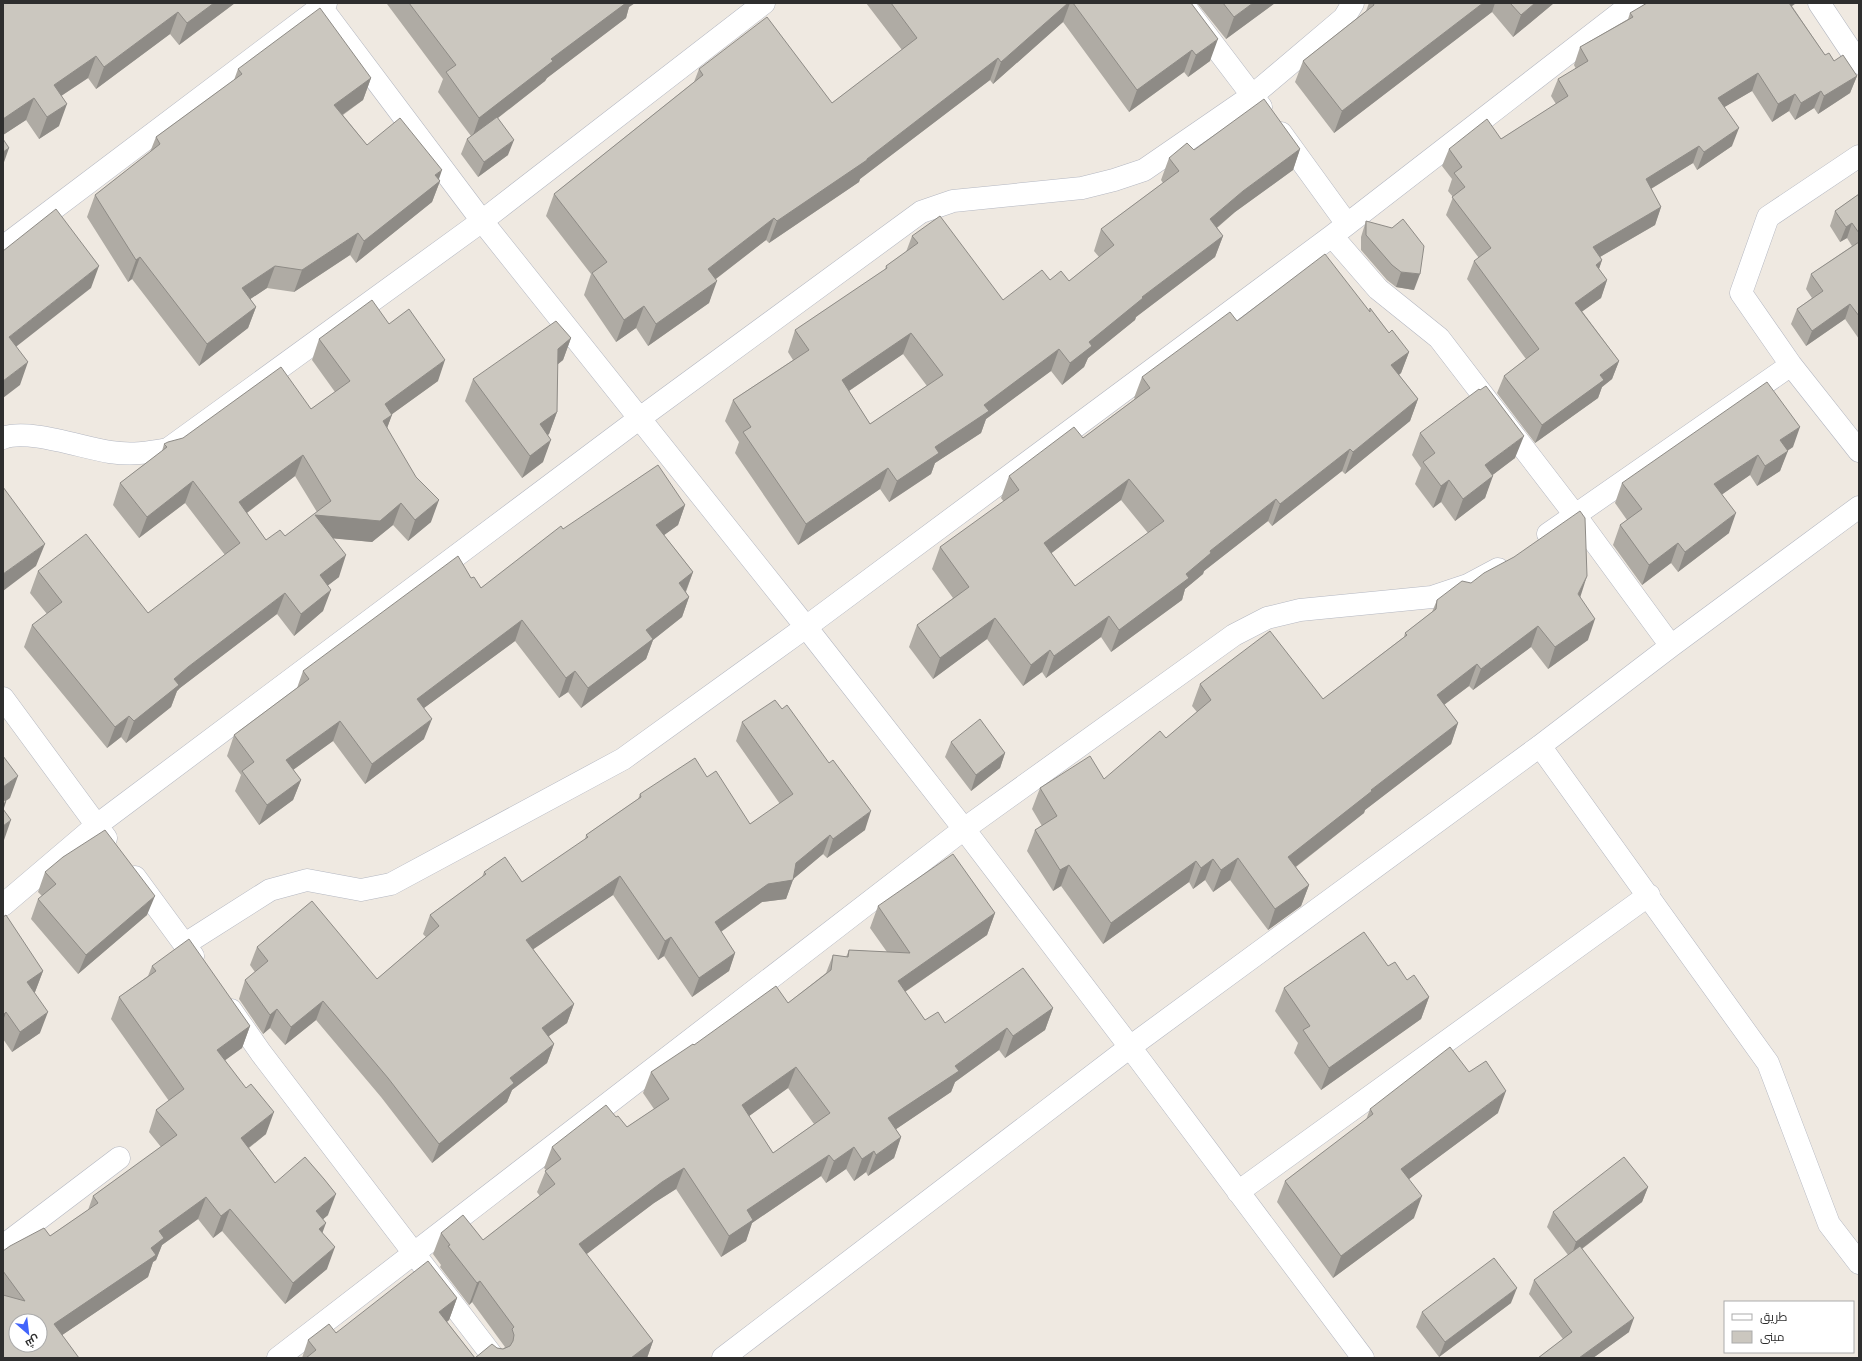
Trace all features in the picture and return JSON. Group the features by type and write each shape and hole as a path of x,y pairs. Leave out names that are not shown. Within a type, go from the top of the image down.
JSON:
{"street":[{"path":"3,438 7,436 33,436 110,452 142,454 168,449 482,221 764,3"},
{"path":"1182,3 1253,95 1378,290 1439,338 1575,515 1671,646"},
{"path":"3,905 97,825 640,418 921,212 953,201 1082,188 1114,180 1144,170 1253,95 1344,18 1353,3"},
{"path":"185,944 270,890 306,880 361,890 391,884 623,760 806,627 1339,230 1633,3"},
{"path":"1819,3 1859,63"},
{"path":"3,247 322,4 482,221 806,627 964,830 1130,1047 1363,1358"},
{"path":"1859,156 1768,217 1740,293 1791,365 1859,451"},
{"path":"1530,546 1791,365"},
{"path":"723,1358 1130,1047 1540,746 1671,646 1859,507"},
{"path":"278,1358 964,830 1234,635 1268,618 1300,610 1432,597 1468,585 1512,559"},
{"path":"3,698 203,970"},
{"path":"1540,746 1649,895 1768,1063 1829,1224 1859,1263"},
{"path":"1238,1192 1649,895"},
{"path":"221,996 261,1054 494,1358"},
{"path":"3,1246 119,1158"}],"building":[{"path":"3,3 214,3 187,23 178,12 104,67 96,56 54,85 67,104 47,117 34,98 3,119"},
{"path":"409,3 626,3 551,59 553,61 479,118 446,72 456,65"},
{"path":"891,3 1068,3 1001,62 998,58 867,160 777,221 774,218 708,269 717,281 656,324 644,306 624,320 592,273 607,262 554,194 703,75 699,69 767,17 832,103 917,38"},
{"path":"1073,3 1191,3 1218,39 1196,55 1192,50 1137,90"},
{"path":"1223,3 1253,3 1234,17"},
{"path":"1373,3 1483,3 1342,111 1303,61 1374,5"},
{"path":"1510,3 1535,3 1521,15"},
{"path":"1647,3 1789,3 1825,55 1829,53 1834,61 1843,55 1857,76 1824,96 1821,91 1801,103 1795,94 1778,104 1758,73 1718,98 1739,128 1704,152 1699,146 1646,179 1661,207 1593,247 1602,260 1596,265 1607,280 1575,303 1619,361 1600,375 1604,380 1542,425 1504,376 1539,349 1474,261 1491,248 1452,197 1465,187 1454,173 1462,167 1449,149 1487,119 1501,139 1568,96 1558,79 1588,61 1580,47 1633,17 1630,13"},
{"path":"320,8 371,78 334,105 367,145 400,118 442,170 435,175 440,181 364,241 358,233 302,270 275,266 242,288 256,307 207,344 140,257 136,260 95,195 160,144 156,137 242,74 238,69"},
{"path":"1264,99 1300,149 1243,191 1210,219 1223,236 1142,297 1143,298 1089,342 1092,346 1070,363 1059,349 984,405 989,411 935,447 939,453 897,481 888,468 806,524 743,432 751,427 733,400 809,350 795,330 887,268 886,266 918,243 912,236 940,216 1003,300 1042,270 1050,280 1061,271 1069,281 1114,245 1101,229 1179,171 1169,158 1187,143 1194,150","holes":["911,333 943,375 870,424 842,380"]},
{"path":"497,117 514,140 484,162 467,139"},
{"path":"3,139 9,148 3,152"},
{"path":"1859,194 1859,233 1852,223 1846,227 1835,211"},
{"path":"56,209 99,266 9,337 28,362 3,381 3,251"},
{"path":"1403,219 1424,246 1420,274 1401,272 1392,265 1366,235 1366,221 1392,228"},
{"path":"1859,242 1859,316 1850,304 1812,331 1797,309 1823,291 1811,274"},
{"path":"1325,254 1370,312 1370,308 1389,333 1392,330 1409,352 1391,365 1418,399 1353,452 1350,449 1280,504 1276,499 1210,551 1211,553 1186,574 1189,578 1119,630 1109,616 1054,656 1050,650 1031,665 995,618 940,658 917,625 969,587 940,547 1019,490 1009,476 1074,427 1083,438 1150,388 1142,377 1230,312 1237,321","holes":["1129,479 1164,521 1075,586 1044,543"]},
{"path":"372,300 389,324 409,309 445,360 385,404 392,415 383,421 416,477 439,500 415,520 401,503 380,521 315,515 346,555 320,575 331,590 301,614 285,593 188,667 174,679 179,685 134,721 129,716 115,727 32,625 62,602 38,571 86,534 148,613 240,543 193,481 147,517 120,483 167,447 164,444 183,438 281,367 311,409 350,381 319,339","holes":["303,455 331,501 285,536 280,530 266,540 239,502"]},
{"path":"556,321 571,338 558,349 557,412 540,424 551,440 530,456 473,379"},
{"path":"1767,382 1800,427 1780,440 1788,451 1765,466 1758,455 1714,484 1736,513 1685,552 1678,543 1649,565 1620,525 1642,509 1622,483"},
{"path":"1486,386 1524,436 1485,465 1493,476 1463,499 1449,480 1441,486 1423,462 1435,453 1420,433 1479,389 1480,390"},
{"path":"658,465 685,505 656,525 693,572 679,583 689,597 646,630 653,639 588,688 575,671 566,678 522,620 417,699 432,719 372,764 340,721 286,760 301,780 267,805 242,771 254,762 234,735 309,679 303,671 458,556 471,578 474,577 481,588 561,526 563,529"},
{"path":"3,487 45,544 3,574"},
{"path":"1580,511 1585,518 1587,576 1578,594 1595,619 1555,647 1538,626 1481,669 1477,664 1437,695 1458,723 1371,790 1372,791 1288,857 1309,885 1275,909 1238,858 1221,870 1213,859 1201,868 1196,861 1111,923 1069,865 1060,870 1035,830 1057,816 1040,788 1090,756 1104,779 1160,731 1166,738 1211,700 1200,684 1270,631 1323,699 1407,635 1405,633 1436,609 1437,600 1462,581 1471,583 1484,573 1514,557"},
{"path":"775,700 782,709 787,705 829,763 833,760 871,811 833,839 830,835 796,863 793,880 768,884 715,922 735,953 699,978 671,937 665,941 620,876 526,940 574,1004 542,1028 554,1044 510,1078 514,1083 439,1144 388,1078 323,1001 291,1027 277,1009 270,1015 245,980 268,961 257,947 312,901 377,979 439,926 430,915 486,874 484,872 505,857 522,882 588,837 586,835 641,797 640,794 695,758 707,777 716,771 750,824 793,794 742,722"},
{"path":"980,719 1005,753 976,775 951,742"},
{"path":"3,756 18,776 3,787"},
{"path":"3,809 11,820 3,826"},
{"path":"105,830 155,896 86,955 38,899 56,884 45,872 63,857"},
{"path":"953,854 995,913 898,981 925,1020 938,1012 945,1023 1023,968 1053,1008 1013,1036 1007,1028 955,1066 959,1071 888,1118 901,1137 876,1155 874,1151 862,1159 854,1147 834,1161 829,1155 747,1210 753,1220 729,1236 684,1168 662,1182 579,1244 653,1341 631,1358 475,1358 492,1344 497,1348 503,1349 510,1346 513,1341 514,1335 512,1329 514,1327 480,1281 477,1283 448,1246 450,1245 441,1233 463,1215 483,1240 555,1184 545,1171 561,1159 552,1147 606,1105 627,1127 669,1099 651,1072 693,1044 694,1045 776,986 788,1003 831,970 833,955 848,957 849,950 910,953 878,906","holes":["796,1067 830,1113 773,1153 742,1105"]},
{"path":"6,915 43,971 27,982 48,1012 20,1032 6,1012 3,1015 3,917"},
{"path":"1364,932 1388,966 1395,962 1407,980 1414,975 1429,997 1329,1068 1303,1030 1310,1026 1284,988"},
{"path":"189,939 250,1026 217,1050 246,1088 251,1084 274,1112 241,1138 275,1183 305,1157 324,1179 336,1194 316,1211 326,1223 319,1229 335,1247 293,1283 230,1209 221,1216 206,1197 159,1231 164,1238 151,1248 156,1255 54,1324 79,1358 3,1358 3,1295 25,1301 3,1271 3,1251 44,1228 50,1236 98,1203 93,1196 177,1135 156,1110 184,1089 119,997 156,971 152,966"},
{"path":"1450,1047 1469,1072 1486,1061 1506,1091 1401,1169 1422,1196 1341,1256 1285,1181 1373,1114 1370,1109"},
{"path":"1624,1157 1648,1187 1576,1242 1553,1212"},
{"path":"1580,1246 1634,1318 1579,1358 1538,1358 1572,1332 1534,1280"},
{"path":"1494,1258 1517,1288 1445,1342 1422,1312"},
{"path":"428,1261 457,1298 439,1312 475,1358 306,1358 316,1350 308,1340 329,1324 336,1333"}]}
